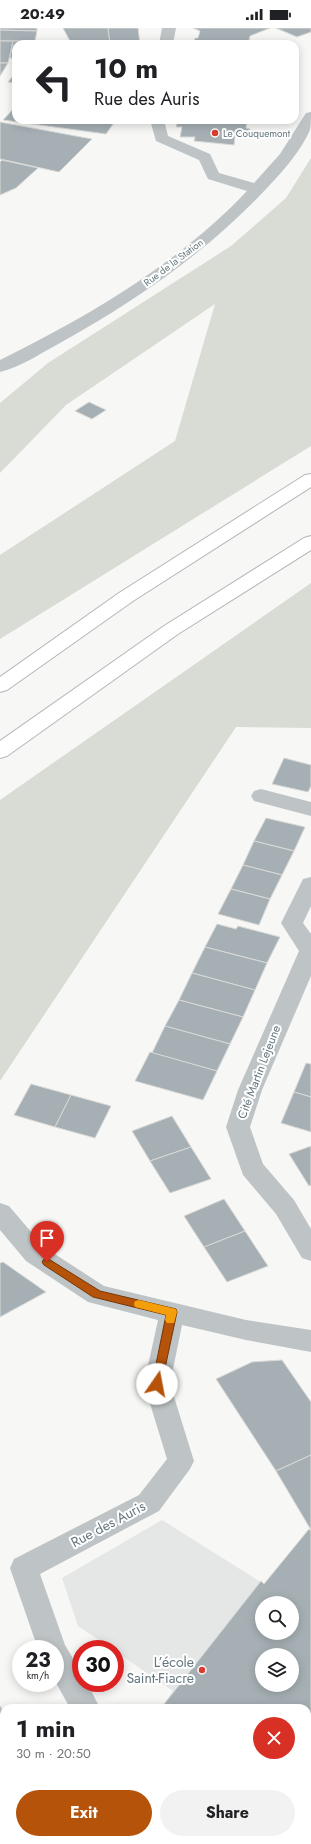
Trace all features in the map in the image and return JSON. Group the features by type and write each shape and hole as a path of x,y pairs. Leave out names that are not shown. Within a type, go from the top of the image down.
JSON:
{"highway":[{"path":"0,686 126,597 311,479"},
{"path":"0,750 172,630 311,542"}],"street":[{"path":"167,40 169,28"},
{"name":"Rue de la Station","path":"0,367 108,309 176,262 214,230 277,168 311,116"},
{"path":"158,124 161,138 205,157 213,176 257,189"},
{"path":"261,796 311,809"},
{"name":"Cité Martin Lejeune","path":"311,884 292,923 311,950 250,1090 238,1127 252,1168 285,1207 311,1251"},
{"path":"0,1213 35,1254 97,1294 246,1330 311,1341"},
{"name":"Rue des Auris","path":"49,1640 24,1568 149,1503 181,1461 157,1384 172,1312"},
{"path":"64,1670 84,1704"}],"shaded area":[{"path":"311,158 311,446 0,639 0,555 175,441 215,304 66,405 0,473 0,403 48,363 231,246 286,198"},
{"path":"311,583 311,728 236,727 0,1081 0,800"},
{"name":"L’école Saint-Fiacre","path":"162,1520 264,1584 309,1529 311,1531 311,1704 164,1704 173,1691 124,1657 124,1640 99,1640 78,1626 62,1578"}],"building":[{"path":"0,28 37,28 37,31 0,30"},
{"path":"63,28 108,28 110,40 69,40"},
{"path":"108,28 138,28 140,40 110,40"},
{"path":"193,28 270,28 250,36 249,40 194,40 195,38 198,38 200,31"},
{"path":"276,28 311,28 311,32 297,37"},
{"path":"0,30 37,31 35,40 0,41"},
{"path":"0,41 12,41 8,63 0,63"},
{"path":"12,47 12,58 10,58"},
{"path":"0,63 8,63 0,76"},
{"path":"12,77 12,82 8,82"},
{"path":"12,110 12,121 3,120"},
{"path":"0,122 92,139 59,172 0,159"},
{"path":"32,124 113,124 106,134"},
{"name":"Le Couquemont","path":"177,124 247,124 246,128 250,129 248,138 235,137 234,145 194,141 195,137 180,137 182,127 176,127"},
{"path":"2,160 38,168 16,188 0,195 0,162"},
{"path":"89,402 106,410 92,419 75,411"},
{"path":"284,758 311,765 311,786 308,792 272,784"},
{"path":"266,818 305,827 294,851 254,841"},
{"path":"254,841 294,851 282,875 243,865"},
{"path":"243,865 282,875 270,899 231,889"},
{"path":"231,889 270,899 259,925 218,914"},
{"path":"217,924 236,929 238,926 280,937 267,963 205,947"},
{"path":"205,947 267,963 255,990 192,973"},
{"path":"192,973 255,990 243,1017 179,1000"},
{"path":"179,1000 243,1017 230,1044 165,1026"},
{"path":"165,1026 230,1044 217,1071 152,1053"},
{"path":"150,1052 217,1071 203,1100 135,1081"},
{"path":"306,1063 311,1064 311,1097 294,1092"},
{"path":"31,1084 71,1095 55,1127 14,1115"},
{"path":"294,1092 311,1097 311,1132 281,1123"},
{"path":"71,1095 111,1106 95,1138 55,1127"},
{"path":"172,1116 191,1147 150,1161 132,1131"},
{"path":"311,1146 311,1185 309,1186 289,1154"},
{"path":"191,1147 211,1179 170,1193 150,1161"},
{"path":"224,1199 245,1231 204,1247 184,1216"},
{"path":"245,1231 268,1266 227,1282 204,1247"},
{"path":"3,1262 46,1292 0,1317 0,1263"},
{"path":"282,1360 311,1402 311,1455 276,1471 216,1379 252,1362"},
{"path":"311,1455 311,1530 276,1471"},
{"path":"309,1529 311,1531 311,1704 164,1704 261,1581 264,1584"}],"slow traffic":[{"path":"139,1304 172,1312 171,1320"}],"place":[{"name":"Le Couquemont","path":"215,133"},
{"name":"L’école Saint-Fiacre","path":"202,1670"}],"route":[{"path":"47,1262 97,1294 172,1312 157,1384"}]}
